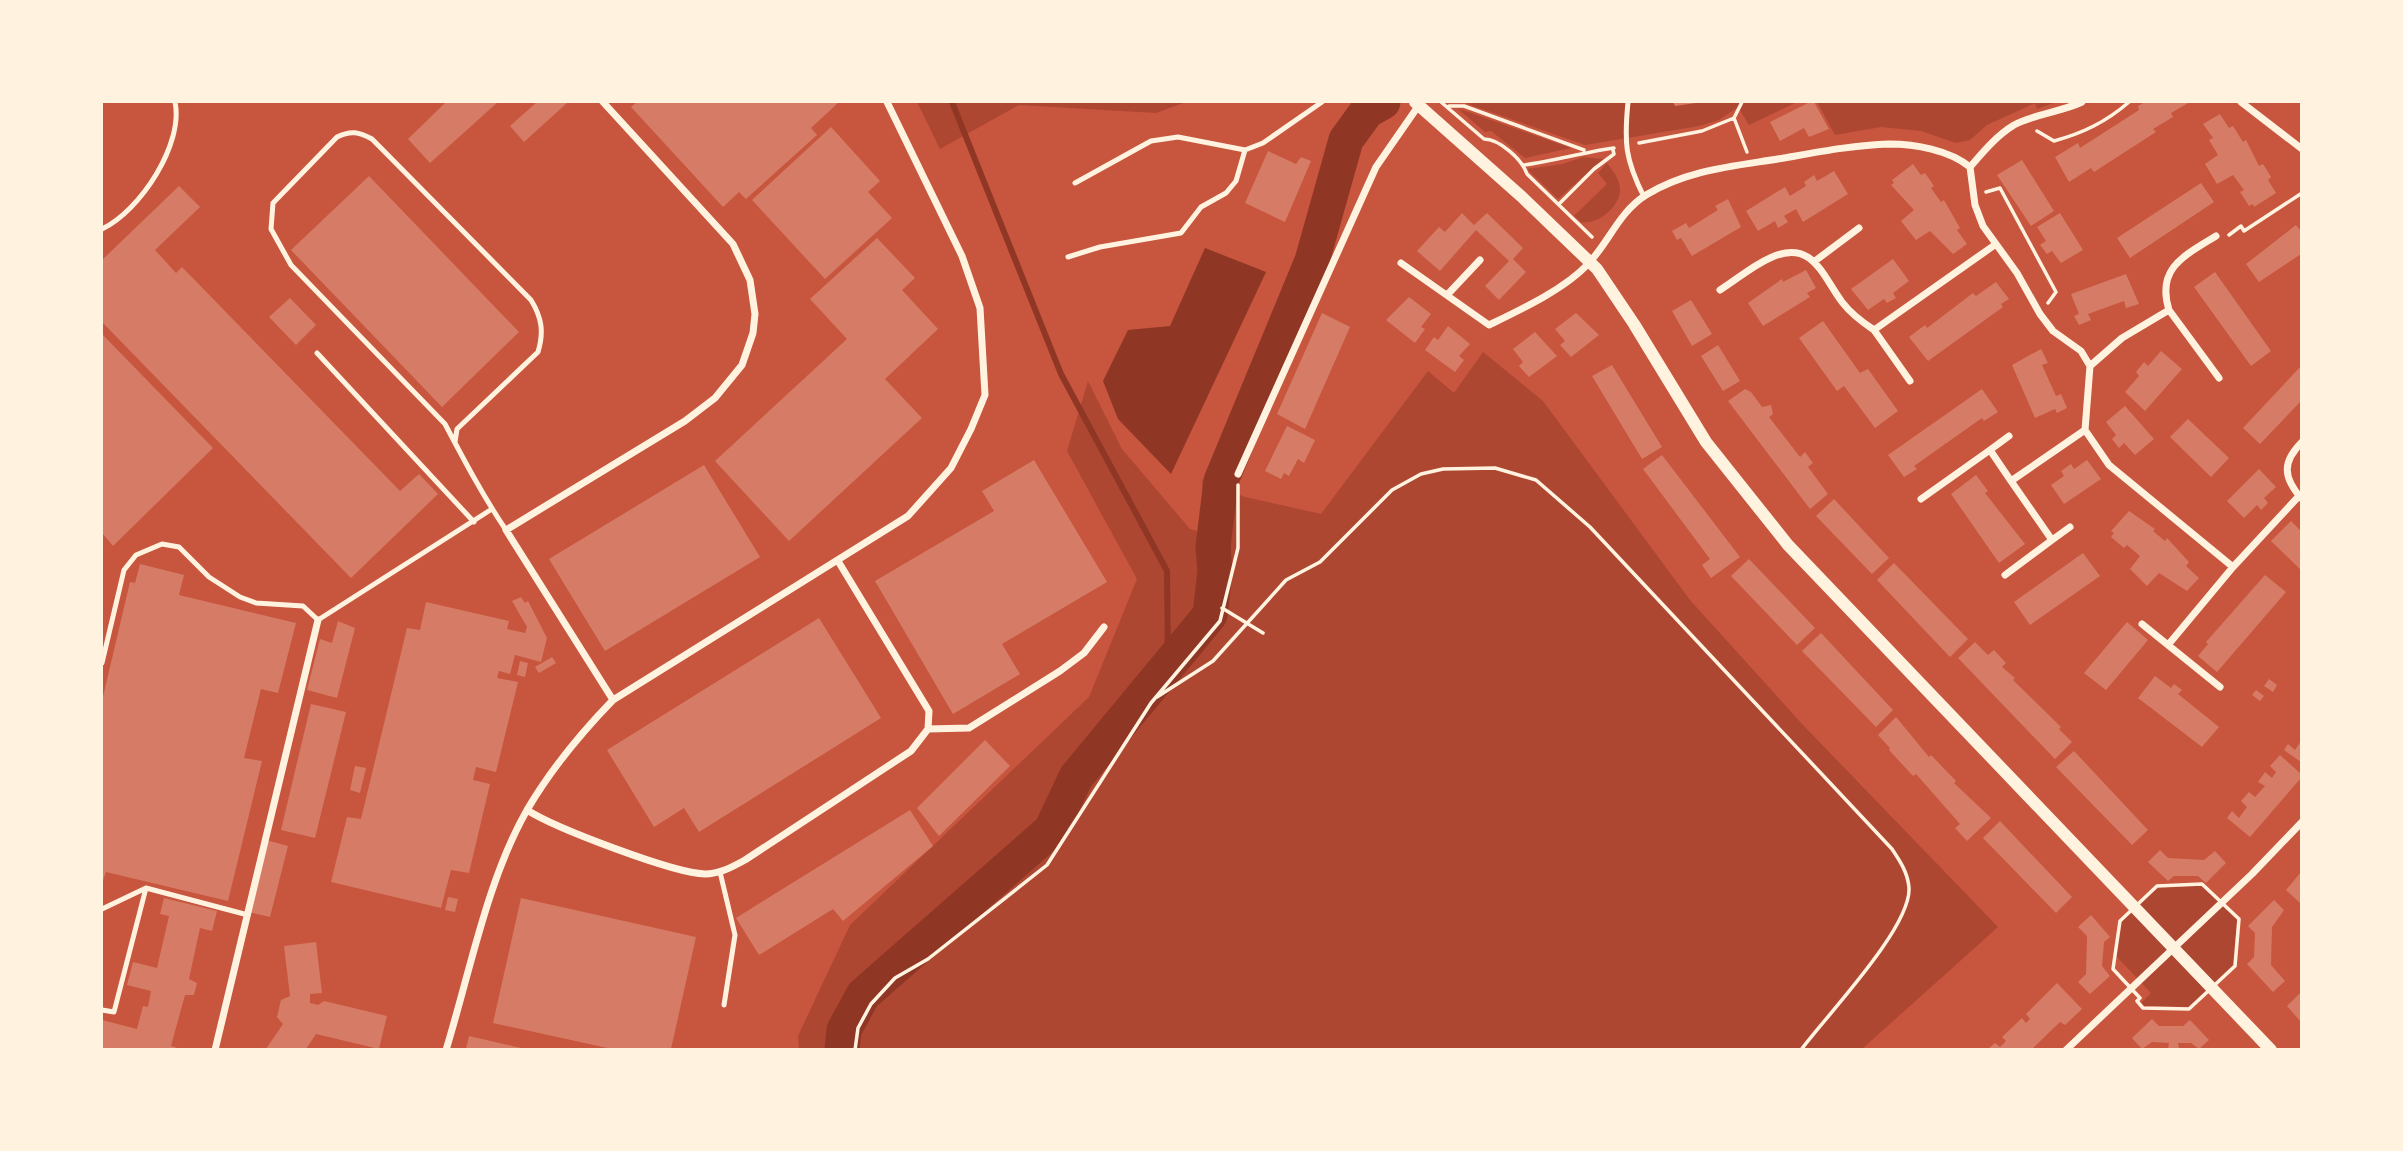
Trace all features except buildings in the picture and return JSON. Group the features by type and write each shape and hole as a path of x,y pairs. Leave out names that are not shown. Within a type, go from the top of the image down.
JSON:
{"street":[{"path":"603,102 733,244 750,280 755,314 753,333 742,366 715,398 655,439 506,530 613,700"},
{"path":"446,1049 503,865 527,810 578,736 613,700 888,530 920,505 951,468 985,395 980,308 962,256 887,102"},
{"path":"1970,167 1999,135 2016,124 2082,102"},
{"path":"2241,102 2301,149"},
{"path":"1238,474 1376,167 1417,103 1590,262 1618,298 1706,442 1779,535 2272,1049"},
{"path":"1401,262 1489,325 1524,308 1590,262 1607,235 1644,197 1693,173 1828,150 1890,144 1924,148 1951,156 1970,167"},
{"path":"1970,167 1983,226 2039,314 2053,331 2081,351 2091,366 2085,430 2109,465 2233,567"},
{"path":"1815,261 1859,228"},
{"path":"2216,236 2182,258 2169,271 2163,292 2169,310 2219,378"},
{"path":"1874,330 1996,244"},
{"path":"1720,290 1770,258 1786,253 1803,254 1815,261 1841,301 1874,330 1910,380"},
{"path":"1448,294 1480,260"},
{"path":"2091,366 2122,338 2169,310"},
{"path":"2011,481 2085,430"},
{"path":"1922,499 2009,436"},
{"path":"2168,645 2233,567 2300,497 2289,481 2287,468 2289,456 2301,442"},
{"path":"1990,450 2052,540"},
{"path":"2005,575 2070,527"},
{"path":"527,810 568,830 678,869 701,874 720,872 745,860 911,751 928,729 929,711 924,698 838,561"},
{"path":"215,1049 318,620"},
{"path":"2142,624 2220,687"},
{"path":"928,729 969,728 1060,671 1084,653 1104,627"},
{"path":"2066,1049 2272,854 2301,821"}],"lane":[{"path":"102,229 120,216 153,179 177,128 176,102"},
{"path":"1075,183 1151,142 1178,137 1245,150 1263,143 1322,102"},
{"path":"1628,102 1624,145 1631,171 1644,197"},
{"path":"455,442 457,429 538,352 542,339 539,313 531,300 372,139 360,132 348,132 337,137 273,203 271,229 291,265 445,424 492,509 506,530"},
{"path":"1068,257 1100,247 1181,233 1201,207 1226,193 1236,181 1245,150"},
{"path":"317,353 474,522"},
{"path":"102,663 124,570 136,555 162,544 179,547 209,577 240,597 256,603 303,606 318,620 492,509"},
{"path":"720,872 734,935 724,1005"},
{"path":"102,909 146,888 248,915"},
{"path":"102,1010 114,1012 146,888"}],"path":[{"path":"1441,102 1483,139 1492,139 1524,165 1527,174 1601,246"},
{"path":"1524,165 1566,158 1584,150 1612,148 1702,131 1734,118 1742,102"},
{"path":"2030,120 2036,130 2054,141 2083,132 2108,119 2129,102"},
{"path":"1447,106 1464,106 1584,150"},
{"path":"1734,118 1751,163"},
{"path":"1559,204 1594,169 1614,154 1612,148"},
{"path":"1974,194 2000,188 2056,292 2039,314"},
{"path":"2216,236 2219,242 2242,226 2244,231 2301,193"},
{"path":"1157,697 1213,661 1286,580 1320,562 1392,490 1421,474 1443,469 1495,468 1536,480 1590,527 1892,849 1903,866 1909,888 1906,908 1883,947 1801,1049"},
{"path":"855,1049 858,1028 871,1004 895,978 928,959 1046,865 1157,697 1220,621 1238,548 1238,474"},
{"path":"1222,608 1263,633"}],"shaded area":[{"path":"917,102 1186,102 1156,113 1019,105 940,149"},
{"path":"1462,102 1797,102 1749,125 1738,107 1719,120 1699,126 1585,145"},
{"path":"1817,102 2056,102 2037,109 2035,103 1987,125 1970,140 1956,143 1921,131 1881,127 1835,135"},
{"path":"1457,108 1571,148 1525,158 1491,131 1485,132"},
{"path":"1583,157 1603,159 1558,199 1527,169 1563,164"},
{"path":"1607,163 1619,184 1617,201 1601,217 1581,222 1574,216 1607,184 1598,173"},
{"path":"1205,248 1266,272 1171,474 1118,419 1103,381 1128,330 1170,326"},
{"path":"1483,352 1543,401 1690,600 1803,725 1998,927 1862,1049 799,1050 798,1036 850,925 1089,697 1137,579 1067,451 1088,381 1122,449 1190,529 1204,533 1202,479 1245,497 1321,514 1428,371 1454,393"},
{"path":"2202,885 2237,920 2233,965 2189,1007 2144,1006 2141,1003 2151,993 2116,956 2121,922 2157,887"}],"waterway":[{"path":"952,102 1061,374 1167,571 1168,667"},
{"path":"842,1050 844,1030 863,995 1051,830 1076,777 1210,615 1215,571 1213,547 1221,481 1312,261 1346,140 1367,111 1383,102"}]}
